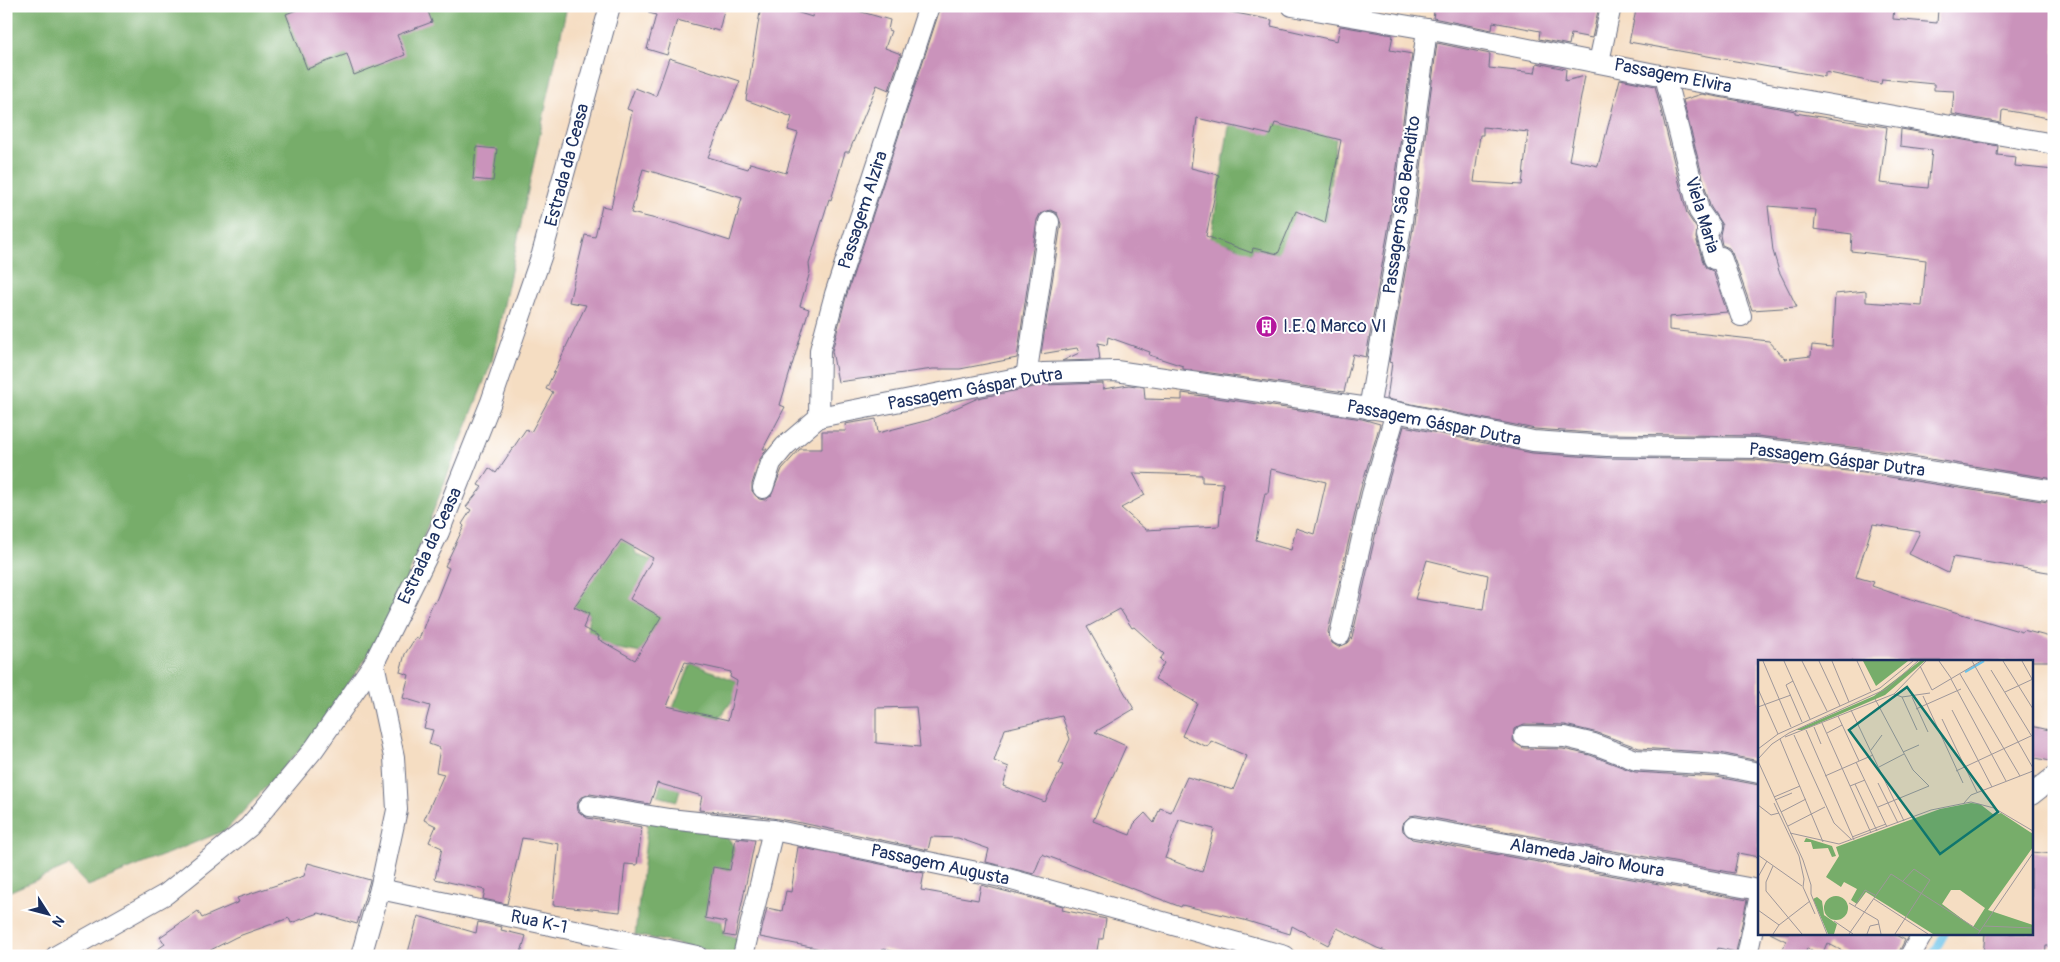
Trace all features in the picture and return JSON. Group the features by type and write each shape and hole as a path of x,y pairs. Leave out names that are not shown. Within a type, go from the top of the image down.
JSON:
{"street":[{"name":"Estrada da Ceasa","path":"56,956 166,894 249,827 314,749 374,663 439,532 491,402 542,254 610,6"},
{"name":"Passagem Alzira","path":"819,417 820,350 835,294 929,6"},
{"name":"Passagem Elvira","path":"1292,6 1427,29 1665,76 2054,144"},
{"path":"1599,62 1611,6"},
{"name":"Passagem São Benedito","path":"1369,409 1402,221 1427,29"},
{"name":"Viela Maria","path":"1665,76 1699,211 1710,227 1707,235 1714,260 1721,257 1741,316"},
{"path":"1026,378 1048,222"},
{"name":"Passagem Gáspar Dutra","path":"819,417 1026,378 1043,373 1116,371 1396,412 1533,442 1607,446 1756,448 1866,461 2054,491"},
{"path":"1340,635 1372,494 1396,412"},
{"path":"763,488 771,463 785,446 819,417"},
{"path":"361,956 380,889 397,810 394,757 374,663"},
{"path":"1524,736 1565,737 1594,744 1636,760 1719,765 1758,773"},
{"path":"2032,794 2054,778"},
{"name":"Passagem Augusta","path":"589,806 669,819 773,830 1001,877 1285,956"},
{"name":"Alameda Jairo Moura","path":"1414,826 1758,890"},
{"path":"743,956 773,830"},
{"name":"Rua K-1","path":"380,889 697,956"},
{"path":"1748,956 1758,905"},
{"path":"1910,956 1922,934"}],"green space":[{"path":"6,6 567,6 492,361 395,609 373,648 311,738 226,830 88,886 69,866 6,893"},
{"path":"1261,73 1336,139 1325,223 1333,241 1273,278 1278,253 1253,248 1249,261 1237,259 1239,248 1225,243 1206,269 1229,125"},
{"path":"621,518 637,555 662,564 674,617 669,658 602,646 599,636 587,630 589,614 565,602 581,573 592,581 612,548"},
{"path":"691,663 744,684 720,718 700,714 677,801 657,796 676,737 665,728"},
{"path":"648,822 718,824 734,847 730,870 713,868 705,918 722,922 724,935 740,938 735,956 635,935"}],"building":[{"path":"306,6 426,6 432,22 397,35 405,55 354,75 347,54 307,69 286,14"},
{"path":"650,6 725,6 719,31 677,20 667,55 647,49 656,15 649,13"},
{"path":"761,6 777,6 812,17 814,6 840,6 890,20 888,30 891,31 885,48 901,54 889,90 877,85 849,152 845,152 831,200 829,199 809,264 810,272 800,306 809,309 780,405 785,407 763,449 767,449 760,459 752,484 752,491 759,499 765,500 771,496 782,469 800,449 822,449 822,431 846,431 845,424 876,419 878,433 929,420 978,398 1044,385 1103,383 1103,389 1129,385 1144,387 1145,399 1182,400 1182,393 1362,419 1380,424 1360,491 1328,632 1332,643 1338,647 1348,643 1352,638 1384,497 1404,426 1532,453 1607,458 1755,460 1864,473 2054,503 2054,573 1953,557 1948,573 1909,554 1920,532 1873,524 1856,577 1874,582 1872,586 1898,595 2022,632 2023,630 2054,638 2054,661 1758,660 1758,761 1720,753 1639,748 1598,733 1565,725 1524,724 1514,729 1513,741 1523,748 1563,749 1590,755 1635,772 1717,777 1758,785 1758,857 1738,853 1734,873 1416,815 1410,816 1402,824 1403,831 1412,839 1747,900 1736,952 1718,948 1716,956 1401,956 1377,948 1337,928 1328,945 1292,926 1290,934 1244,920 1182,905 1181,907 1042,854 1034,874 986,862 989,849 958,838 931,837 928,850 802,823 760,816 699,810 702,796 657,783 650,804 590,794 580,798 577,804 578,811 587,818 642,827 637,865 625,864 620,912 553,905 559,844 522,838 507,904 483,899 485,890 435,879 442,848 429,842 436,826 424,820 444,774 436,772 440,748 429,744 433,730 424,728 430,706 403,698 409,675 400,672 405,654 416,637 419,639 433,602 435,603 449,568 445,566 464,526 462,524 471,510 466,507 482,487 478,485 489,468 496,473 526,429 531,432 553,392 546,389 586,305 569,302 585,235 595,237 602,206 611,208 632,111 627,109 635,88 656,96 669,58 740,81 708,157 748,169 750,163 786,173 798,133 788,130 792,117 746,100","holes":["643,169 742,198 730,241 677,224 631,213","1271,469 1326,482 1314,534 1296,528 1291,550 1256,540 1265,493 1268,493","1133,473 1202,475 1202,482 1223,483 1219,526 1146,530 1121,508 1145,495","621,540 653,558 630,599 661,617 635,660 598,639 599,636 583,628 589,614 574,607","1427,560 1488,575 1483,610 1415,599","1120,609 1132,628 1134,627 1164,654 1160,659 1164,663 1155,679 1197,703 1182,736 1208,747 1211,741 1247,756 1233,790 1187,777 1171,812 1160,808 1154,823 1145,813 1134,824 1130,835 1093,821 1126,746 1095,732 1134,709 1087,627","685,662 731,672 730,677 737,681 728,720 667,706","916,707 920,747 876,743 876,708","1062,716 1070,739 1059,763 1063,765 1045,802 1003,786 1009,767 994,761 1005,729","1179,820 1214,829 1202,872 1165,858"]},
{"path":"941,6 1199,6 1272,20 1271,26 1337,41 1340,26 1393,35 1390,50 1412,54 1390,219 1366,357 1353,354 1344,392 1183,369 1183,366 1149,355 1150,352 1108,337 1107,345 1098,343 1100,360 1062,361 1079,353 1077,348 1041,354 1061,224 1057,213 1050,210 1040,214 1037,220 1017,358 960,369 933,369 838,382 832,351 846,297","holes":["1197,118 1271,135 1275,123 1341,140 1325,223 1296,211 1278,254 1253,248 1252,253 1206,236 1219,175 1191,168"]},
{"path":"1435,6 1599,6 1592,38 1571,34 1569,45 1539,39 1540,31 1493,22 1492,30 1433,18"},
{"path":"1637,6 1894,6 1893,19 1937,23 1938,9 1959,10 1960,6 2054,6 2054,119 2004,110 2002,111 2001,123 1952,114 1954,91 1934,90 1934,84 1882,79 1881,84 1825,72 1825,77 1629,42"},
{"path":"1437,43 1490,54 1489,68 1535,73 1537,63 1566,69 1565,81 1585,76 1569,160 1598,166 1620,79 1655,86 1687,214 1697,229 1696,238 1703,262 1706,268 1713,271 1727,312 1669,317 1669,330 1769,341 1785,359 1811,356 1812,345 1832,347 1835,294 1866,291 1866,302 1922,306 1926,260 1851,251 1852,234 1814,229 1816,210 1768,206 1773,251 1779,271 1797,307 1752,310 1732,253 1729,248 1722,245 1720,235 1722,225 1710,206 1683,100 1702,94 1795,111 1795,113 1887,127 1880,183 1928,188 1932,150 1900,146 1901,129 1998,146 1997,155 2016,157 2015,166 2054,170 2054,479 1868,449 1757,436 1607,434 1535,429 1387,399 1392,363 1389,362 1414,223","holes":["1483,127 1528,132 1522,185 1474,182 1480,135 1483,135"]},
{"path":"476,147 497,149 493,181 473,179"},
{"path":"2032,726 2054,731 2054,744 2050,761 2032,757"},
{"path":"736,838 755,840 735,937 724,935 726,922 705,918 713,867 730,870"},
{"path":"798,847 924,873 921,890 978,900 981,885 1063,906 1062,910 1106,919 1103,939 1099,939 1096,956 916,956 883,949 882,956 857,956 760,937 767,908 782,911 786,891 791,892"},
{"path":"2032,852 2054,854 2054,946 2046,946 2045,956 1983,956 1985,934 2032,934"},
{"path":"308,863 370,880 357,924 319,913 291,923 289,918 236,937 199,956 148,956 165,944 160,937 198,911 202,918 239,902 237,898 304,876"},
{"path":"418,916 476,933 478,922 502,927 501,930 526,936 520,956 407,956"},
{"path":"1772,934 1894,934 1905,940 1897,956 1852,956 1827,943 1822,955 1807,949 1804,956 1780,956 1786,941"}],"waterway":[{"path":"1932,956 1944,934"}],"place":[{"name":"I.E.Q Marco VI","path":"1267,326"}]}
